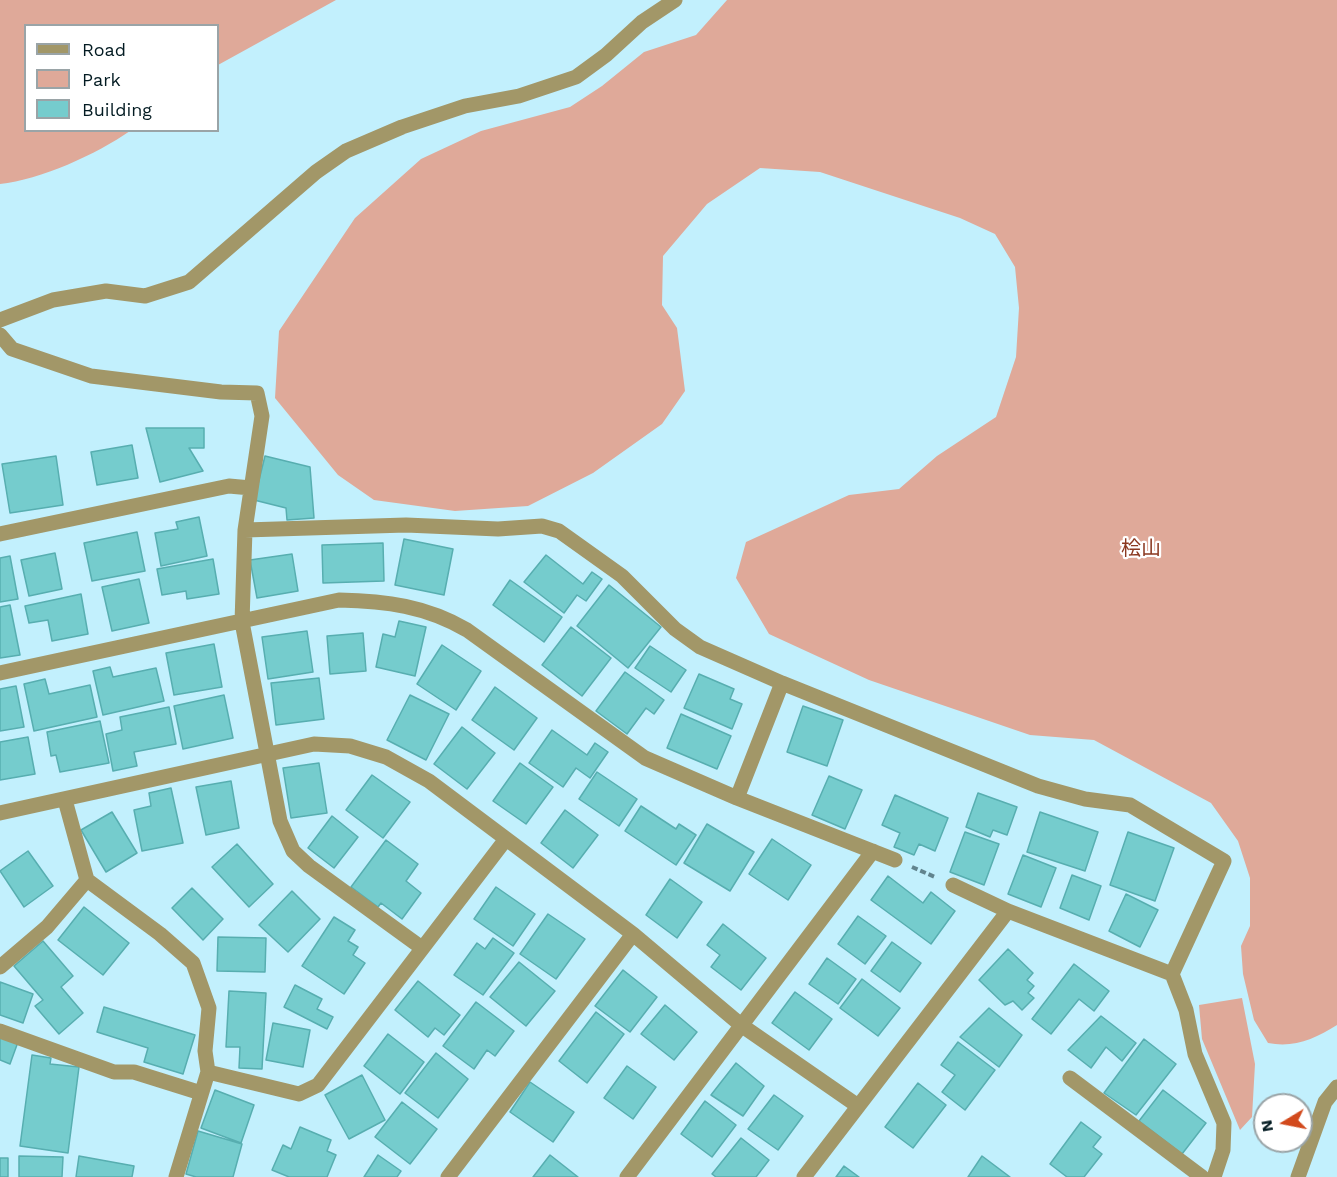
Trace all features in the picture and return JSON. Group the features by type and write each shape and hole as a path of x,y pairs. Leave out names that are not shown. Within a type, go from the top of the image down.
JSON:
{"street":[{"path":"0,320 53,300 106,291 145,296 189,282 316,172 346,151 402,127 465,106 519,96 576,77 606,56 642,22 675,0"},
{"path":"0,335 12,349 91,376 221,392 257,393 262,416 245,530 242,622 280,820 293,851 309,866 422,948"},
{"path":"0,534 229,486 251,488"},
{"path":"245,530 406,525 498,529 542,526 559,531 622,576 675,629 700,648 1038,786 1084,799 1130,805 1224,861 1172,974 1186,1010 1195,1054 1224,1124 1223,1150 1214,1177"},
{"path":"0,673 339,600 383,601 415,607 445,617 595,719 645,758 736,798 895,860"},
{"path":"736,798 782,682"},
{"path":"0,813 314,744 350,746 386,757 429,781 633,933 741,1025 858,1107"},
{"path":"65,800 87,880 160,934 193,963 209,1008 205,1051 208,1071 176,1177"},
{"path":"208,1071 298,1094 318,1085 506,839"},
{"path":"627,1177 873,851"},
{"path":"0,968 46,927 87,880"},
{"path":"953,885 1008,911 1172,974"},
{"path":"804,1177 1008,911"},
{"path":"448,1177 633,933"},
{"path":"0,1030 114,1072 134,1072 201,1093"},
{"path":"1070,1078 1202,1177"},
{"path":"1298,1177 1322,1110 1337,1086"}],"path":[{"path":"895,860 953,885"}],"green space":[{"path":"0,0 336,0 219,64 219,24 24,24 24,132 129,132 68,165 16,182 0,184"},
{"name":"桧山","path":"727,0 1337,0 1337,1025 1329,1030 1295,1043 1268,1043 1254,1020 1243,974 1241,946 1250,926 1250,878 1238,841 1211,803 1094,740 1030,735 869,680 769,634 736,578 746,542 849,495 899,489 937,456 996,417 1016,357 1019,308 1015,267 995,234 960,218 820,172 760,168 707,204 663,256 662,305 677,328 685,391 662,424 593,473 528,506 455,511 374,500 338,475 275,398 279,331 355,218 421,159 481,131 570,107 602,86 644,52 696,35"},
{"path":"1242,998 1255,1064 1252,1117 1240,1130 1202,1039 1199,1005"}],"building":[{"path":"146,428 204,428 204,448 189,448 203,471 160,482"},
{"path":"132,445 138,478 97,485 91,452"},
{"path":"56,456 63,505 10,513 2,464"},
{"path":"265,456 310,467 314,518 287,520 286,508 254,500"},
{"path":"199,517 207,556 161,566 155,533 178,529 176,522"},
{"path":"137,532 145,571 92,581 84,543"},
{"path":"404,539 453,549 444,595 395,585"},
{"path":"383,543 384,581 323,583 322,545"},
{"path":"55,553 62,589 29,596 21,560"},
{"path":"292,554 298,591 257,598 250,560"},
{"path":"546,555 583,584 592,572 602,579 586,601 577,595 564,613 524,582"},
{"path":"10,556 18,599 0,602 0,558"},
{"path":"213,559 219,594 187,599 186,591 162,595 157,569"},
{"path":"139,579 149,623 112,631 102,587"},
{"path":"510,580 562,617 544,642 493,605"},
{"path":"609,585 661,627 628,668 577,626"},
{"path":"81,594 88,634 52,641 48,620 29,623 25,606"},
{"path":"10,605 20,655 0,658 0,607"},
{"path":"399,621 426,627 415,676 376,667 383,634 395,637"},
{"path":"571,627 611,658 582,696 542,665"},
{"path":"307,631 313,672 268,679 262,637"},
{"path":"363,633 366,671 330,674 327,636"},
{"path":"214,644 222,687 174,695 166,653"},
{"path":"442,645 481,671 456,710 417,684"},
{"path":"650,646 686,670 671,692 635,668"},
{"path":"110,667 113,677 156,668 164,701 103,715 93,671"},
{"path":"625,672 664,700 654,714 646,708 627,734 596,711"},
{"path":"699,674 734,689 730,699 742,704 732,729 684,708"},
{"path":"319,678 324,719 276,725 271,683"},
{"path":"45,679 49,694 90,685 97,717 34,731 24,684"},
{"path":"16,686 24,727 0,731 0,689"},
{"path":"495,687 537,718 514,750 472,720"},
{"path":"224,695 233,738 183,749 174,706"},
{"path":"410,695 449,714 426,760 387,740"},
{"path":"803,706 843,720 827,766 787,752"},
{"path":"169,707 176,744 134,752 137,766 113,771 106,734 122,730 120,717"},
{"path":"681,714 731,736 717,769 667,748"},
{"path":"100,721 109,763 60,772 56,755 51,756 47,732"},
{"path":"462,727 495,753 467,789 434,764"},
{"path":"552,730 587,755 595,743 608,752 590,778 576,768 563,787 529,763"},
{"path":"28,737 35,774 0,780 0,742"},
{"path":"319,763 327,813 291,818 283,768"},
{"path":"520,763 553,787 526,824 493,801"},
{"path":"597,772 637,799 619,826 579,799"},
{"path":"372,775 410,802 383,838 346,810"},
{"path":"829,776 862,790 845,829 812,815"},
{"path":"231,781 239,828 206,835 196,787"},
{"path":"171,788 183,843 142,851 134,810 151,806 149,793"},
{"path":"978,793 1017,807 1007,835 993,830 990,837 966,827"},
{"path":"895,795 948,818 935,851 919,844 914,855 894,847 900,833 882,825"},
{"path":"641,806 676,829 679,824 696,835 676,865 625,831"},
{"path":"565,810 598,835 573,868 541,843"},
{"path":"112,812 137,853 106,872 81,830"},
{"path":"1040,812 1098,832 1085,871 1027,852"},
{"path":"332,816 358,837 334,868 308,848"},
{"path":"707,824 754,852 730,891 684,863"},
{"path":"965,832 999,844 984,885 950,872"},
{"path":"1128,832 1174,848 1155,901 1110,885"},
{"path":"772,839 811,865 788,900 749,874"},
{"path":"386,840 418,864 406,881 421,893 402,919 381,903 378,907 351,887"},
{"path":"237,844 273,884 249,907 212,867"},
{"path":"28,851 53,886 24,907 0,871"},
{"path":"1023,855 1056,868 1041,907 1008,894"},
{"path":"1072,875 1101,886 1089,920 1060,908"},
{"path":"888,876 923,903 931,892 955,911 931,944 871,900"},
{"path":"670,879 702,902 677,938 646,915"},
{"path":"496,887 535,914 513,946 474,919"},
{"path":"192,888 223,919 203,940 172,908"},
{"path":"292,891 320,919 288,952 259,925"},
{"path":"1126,894 1158,910 1140,947 1109,931"},
{"path":"84,907 129,943 103,975 58,940"},
{"path":"548,914 585,939 556,979 520,954"},
{"path":"858,916 886,936 865,964 838,944"},
{"path":"334,917 355,930 348,941 358,947 353,955 365,963 344,994 302,966"},
{"path":"723,924 766,958 741,990 711,967 720,955 707,945"},
{"path":"218,937 266,938 265,972 217,971"},
{"path":"493,938 514,953 483,995 454,975 477,943 485,949"},
{"path":"43,941 73,976 61,987 83,1013 59,1034 35,1006 43,1000 14,966"},
{"path":"892,942 921,963 900,992 871,971"},
{"path":"1008,949 1033,973 1027,980 1034,986 1028,993 1034,998 1022,1010 1013,1001 1005,1005 979,980"},
{"path":"827,958 856,979 838,1004 809,984"},
{"path":"519,962 555,991 526,1026 490,997"},
{"path":"1074,964 1109,991 1094,1011 1079,999 1051,1034 1032,1019"},
{"path":"623,970 657,997 630,1032 595,1006"},
{"path":"862,979 900,1008 878,1036 840,1008"},
{"path":"418,981 460,1015 444,1035 435,1028 428,1037 395,1010"},
{"path":"0,982 33,994 23,1023 0,1015"},
{"path":"295,985 322,999 317,1009 333,1017 327,1029 284,1007"},
{"path":"229,991 266,993 262,1069 239,1068 240,1047 226,1047"},
{"path":"795,992 832,1019 809,1050 772,1023"},
{"path":"476,1002 514,1031 495,1056 487,1050 474,1069 443,1046"},
{"path":"665,1005 697,1032 674,1060 641,1034"},
{"path":"104,1007 195,1035 183,1074 144,1062 148,1048 97,1032"},
{"path":"989,1008 1022,1035 999,1067 960,1037"},
{"path":"596,1012 624,1034 587,1083 559,1061"},
{"path":"1101,1016 1136,1043 1122,1061 1106,1047 1091,1068 1068,1050"},
{"path":"273,1023 310,1030 303,1067 266,1060"},
{"path":"388,1034 424,1062 400,1094 364,1066"},
{"path":"0,1036 18,1042 10,1064 0,1060"},
{"path":"1144,1039 1176,1064 1136,1115 1104,1093"},
{"path":"958,1042 995,1070 965,1110 942,1092 955,1075 941,1065"},
{"path":"436,1053 468,1079 438,1118 405,1093"},
{"path":"32,1055 51,1058 50,1064 79,1067 68,1153 20,1146"},
{"path":"736,1063 764,1086 743,1116 711,1095"},
{"path":"627,1066 656,1087 633,1119 604,1098"},
{"path":"362,1075 385,1120 349,1139 325,1095"},
{"path":"530,1082 574,1112 553,1142 510,1112"},
{"path":"918,1083 946,1105 913,1148 885,1127"},
{"path":"215,1090 254,1105 241,1143 201,1128"},
{"path":"1163,1090 1206,1123 1182,1154 1139,1121"},
{"path":"774,1095 803,1116 778,1150 748,1129"},
{"path":"705,1101 736,1125 712,1157 681,1134"},
{"path":"402,1102 437,1129 410,1164 375,1137"},
{"path":"1081,1122 1101,1137 1093,1147 1102,1154 1084,1177 1067,1177 1050,1164"},
{"path":"300,1127 331,1140 327,1151 336,1155 327,1177 289,1177 272,1170 283,1145 291,1149"},
{"path":"198,1131 242,1144 233,1177 196,1177 186,1174"},
{"path":"741,1138 769,1160 756,1177 716,1177 712,1174"},
{"path":"378,1155 401,1171 397,1177 364,1177"},
{"path":"550,1155 578,1177 533,1177"},
{"path":"19,1156 63,1157 62,1177 19,1177"},
{"path":"79,1156 134,1166 132,1177 76,1177"},
{"path":"982,1156 1010,1177 968,1177"},
{"path":"0,1158 8,1158 8,1177 0,1177"},
{"path":"844,1166 859,1177 836,1177"}]}
